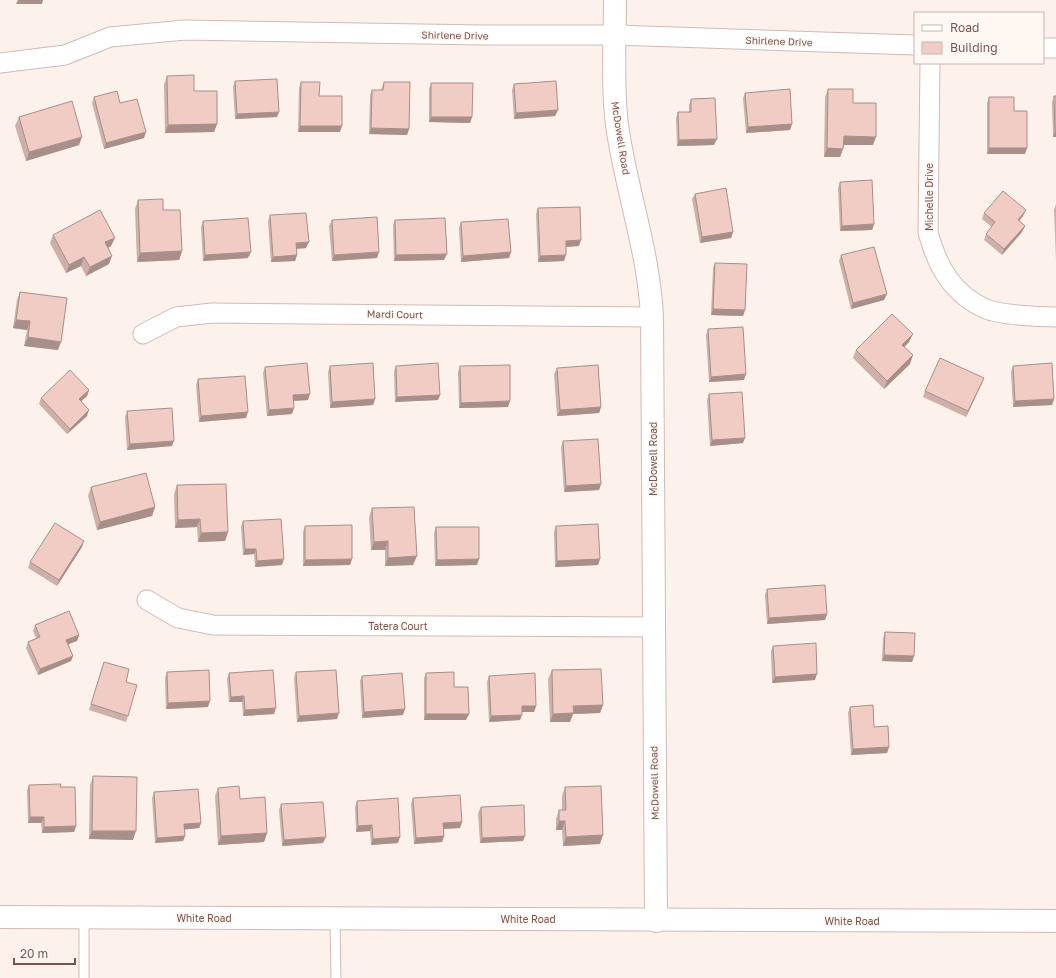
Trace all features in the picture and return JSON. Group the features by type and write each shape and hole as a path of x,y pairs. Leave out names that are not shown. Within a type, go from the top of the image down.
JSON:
{"street":[{"name":"McDowell Road","path":"615,0 614,98 617,124 651,287 656,921"},
{"name":"Shirlene Drive","path":"0,63 65,55 110,37 185,30 482,35 615,35 914,46"},
{"path":"1044,48 1056,48"},
{"name":"Michelle Drive","path":"930,64 928,232 935,256 947,278 964,296 987,310 1056,317"},
{"name":"Mardi Court","path":"143,334 176,317 212,313 652,317"},
{"name":"Tatera Court","path":"147,600 178,618 212,625 653,627"},
{"name":"White Road","path":"0,917 656,921 1056,921"}],"lane":[{"path":"84,918 84,978"},
{"path":"335,918 336,978"}],"building":[{"path":"194,75 194,91 217,91 217,124 168,125 167,76"},
{"path":"277,79 279,112 237,114 235,81"},
{"path":"556,81 558,110 516,113 514,84"},
{"path":"301,82 320,82 319,96 342,96 342,126 300,126"},
{"path":"384,82 410,82 409,129 371,128 372,90 383,90"},
{"path":"431,83 473,83 472,117 431,117"},
{"path":"790,89 792,124 748,127 745,93"},
{"path":"828,89 853,89 853,103 876,103 876,137 844,136 843,149 827,148"},
{"path":"117,91 120,103 137,99 146,132 106,143 94,97"},
{"path":"1054,96 1056,96 1056,131 1055,131"},
{"path":"989,97 1014,97 1014,111 1027,111 1027,148 989,148"},
{"path":"715,98 717,139 679,140 678,112 691,112 691,99"},
{"path":"72,101 82,137 29,152 19,117"},
{"path":"872,180 874,224 842,226 840,182"},
{"path":"726,188 733,232 702,237 695,194"},
{"path":"1003,191 1026,210 1018,220 1025,226 1004,249 986,234 995,222 984,213"},
{"path":"163,199 163,210 180,210 182,251 140,253 138,200"},
{"path":"580,207 581,240 566,241 566,255 540,256 538,208"},
{"path":"100,210 115,238 105,242 112,256 90,267 84,257 69,265 53,235"},
{"path":"306,213 309,242 296,243 297,255 273,257 270,215"},
{"path":"377,217 379,252 334,255 332,220"},
{"path":"248,218 251,252 205,255 203,221"},
{"path":"445,218 447,254 396,255 395,220"},
{"path":"508,219 511,252 463,256 461,222"},
{"path":"874,247 887,294 853,303 841,255"},
{"path":"715,263 747,264 745,310 713,309"},
{"path":"20,292 67,298 61,342 28,337 30,321 16,320"},
{"path":"892,314 913,334 902,345 913,355 887,381 856,350"},
{"path":"743,327 746,374 711,377 708,329"},
{"path":"940,358 984,378 968,411 925,391"},
{"path":"307,363 310,394 293,395 294,408 269,410 265,367"},
{"path":"373,363 375,399 332,402 330,366"},
{"path":"438,363 440,395 397,397 396,366"},
{"path":"1052,363 1054,399 1015,401 1013,366"},
{"path":"510,365 510,401 461,403 460,366"},
{"path":"598,365 601,407 560,410 557,368"},
{"path":"70,370 89,390 79,399 89,410 70,429 41,398"},
{"path":"245,376 248,412 201,416 198,379"},
{"path":"742,392 745,438 712,440 709,394"},
{"path":"172,408 174,441 130,444 127,411"},
{"path":"598,439 601,484 566,486 563,441"},
{"path":"146,473 155,507 100,522 91,487"},
{"path":"226,484 228,532 201,533 200,519 178,520 177,485"},
{"path":"414,507 417,556 388,558 388,541 374,542 372,508"},
{"path":"281,519 284,559 257,561 256,549 245,549 243,521"},
{"path":"55,523 84,541 59,580 30,562"},
{"path":"598,524 600,559 557,561 556,526"},
{"path":"352,525 352,559 305,560 305,526"},
{"path":"436,527 479,527 479,559 437,560"},
{"path":"825,585 827,614 769,618 767,589"},
{"path":"69,611 79,635 66,640 73,656 40,669 28,642 40,637 35,625"},
{"path":"885,632 915,633 914,656 884,655"},
{"path":"816,643 817,674 775,677 773,646"},
{"path":"104,662 129,669 126,682 137,685 128,716 91,704"},
{"path":"601,669 603,705 573,706 574,713 553,714 552,670"},
{"path":"209,670 210,701 168,703 167,672"},
{"path":"273,670 276,708 245,710 244,696 231,697 229,673"},
{"path":"336,670 339,713 299,716 296,672"},
{"path":"454,672 454,687 468,687 469,714 426,714 426,673"},
{"path":"402,673 405,709 364,712 362,676"},
{"path":"535,673 536,706 522,706 522,715 491,716 489,676"},
{"path":"873,705 874,727 888,726 889,747 853,749 850,707"},
{"path":"93,776 137,777 136,831 92,831"},
{"path":"61,784 60,787 75,787 76,826 44,827 44,817 30,817 29,785"},
{"path":"239,786 240,799 265,797 267,833 221,836 218,788"},
{"path":"601,786 603,835 566,837 565,821 559,821 559,810 566,810 565,787"},
{"path":"198,789 201,823 184,824 185,836 157,838 154,792"},
{"path":"460,795 462,822 443,823 444,836 416,838 413,798"},
{"path":"398,798 400,837 373,839 372,825 358,826 357,801"},
{"path":"323,802 326,837 284,840 281,804"},
{"path":"524,805 525,836 482,838 481,807"}]}
